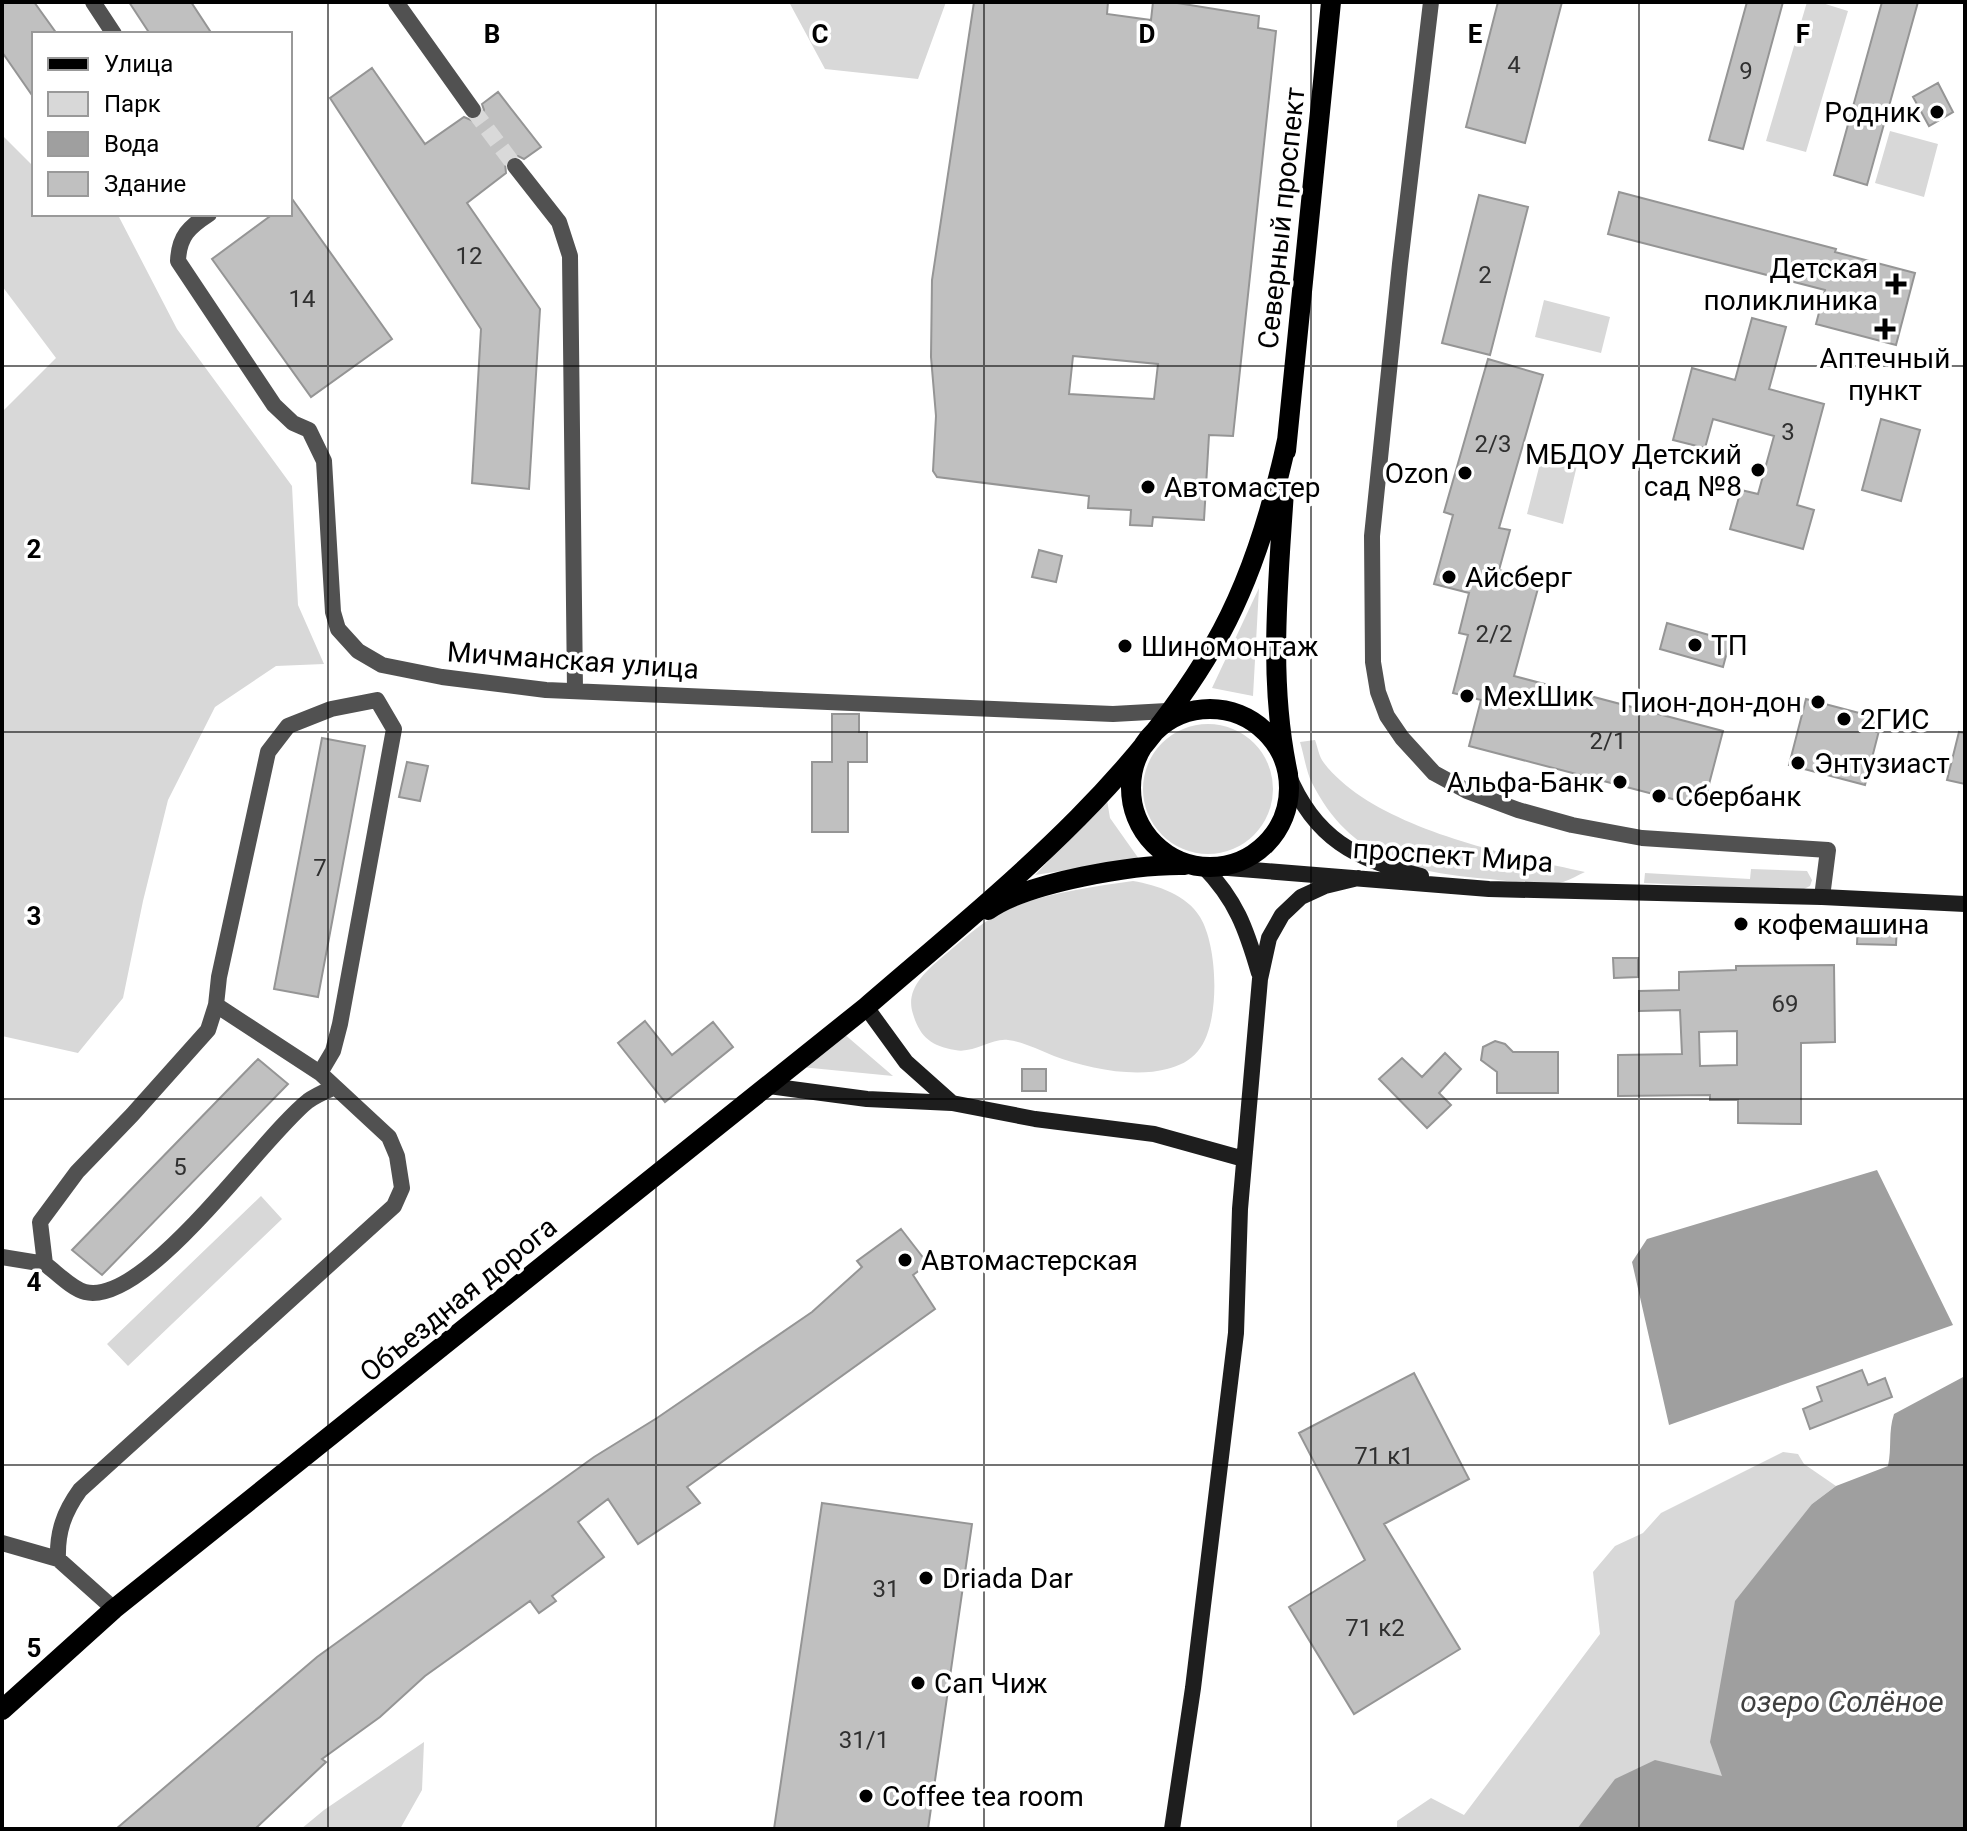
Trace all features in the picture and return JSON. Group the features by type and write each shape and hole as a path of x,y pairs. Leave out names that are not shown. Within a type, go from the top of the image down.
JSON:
{"main road":[{"name":"Северный проспект","path":"1287,440 1331,2"},
{"path":"951,935 1096,801 1189,686 1215,643 1243,585 1267,519 1287,440"},
{"path":"1287,440 1276,679 1279,727 1288,774 1286,810 1261,848 1230,864 1203,866 1187,863 1165,852 1146,834 1138,820 1130,789 1132,772 1146,741 1169,721 1185,713 1203,709 1223,710 1257,724 1272,739 1282,754 1288,774 1299,801 1314,822 1333,839 1355,852 1417,875 1489,889"},
{"path":"1203,866 1230,897 1240,915 1260,979"},
{"name":"проспект Мира","path":"951,935 995,905 1043,888 1132,869 1203,866 1489,889 1822,897 1965,904"},
{"path":"1172,1829 1193,1688 1236,1333 1244,1159 1260,979 1269,938 1282,915 1301,897 1325,886 1358,878"},
{"name":"Объездная дорога","path":"2,1710 114,1609 769,1086 951,935"},
{"path":"866,1007 906,1062 952,1103"},
{"path":"769,1086 867,1099 952,1103 1021,1117 1154,1134 1244,1159"}],"street":[{"path":"93,2 113,32"},
{"path":"396,2 473,110"},
{"path":"1431,2 1372,536 1373,662 1378,692 1387,716 1402,738 1434,773 1467,791 1518,810 1572,825 1642,838 1828,850 1822,897"},
{"path":"515,166 559,222 570,256 575,690"},
{"name":"Мичманская улица","path":"206,216 188,228 179,244 178,261 274,405 293,423 309,430 314,436 324,461 333,612 338,629 358,651 382,665 442,677 546,690 1113,714 1203,709"},
{"path":"45,1264 40,1222 77,1172 208,1030 216,1005 219,977 268,752 288,726 331,709 377,700 394,729 340,1024 333,1051 320,1073"},
{"path":"58,1559 57,1541 61,1524 80,1490 394,1206 402,1188 397,1156 389,1137 320,1073 216,1005"},
{"path":"2,1257 45,1264 84,1292 107,1292 143,1273 309,1100 335,1087"},
{"path":"2,1543 58,1559 114,1609"}],"green space":[{"path":"789,2 946,2 918,79 825,69"},
{"path":"1807,2 1819,2 1848,11 1806,152 1766,141"},
{"path":"1890,131 1938,144 1924,197 1875,183"},
{"path":"2,135 32,165 32,216 119,217 177,329 292,486 298,605 324,664 276,666 215,707 168,800 123,998 78,1053 2,1036 2,412 56,358 2,286"},
{"path":"1544,300 1610,317 1601,353 1535,337"},
{"path":"1544,448 1579,457 1563,524 1527,514"},
{"path":"1259,588 1253,696 1212,688"},
{"path":"1208,724 1233,729 1254,743 1268,764 1273,789 1268,814 1254,835 1233,849 1208,854 1183,849 1162,835 1148,814 1143,789 1148,764 1162,743 1183,729"},
{"path":"1315,740 1322,761 1346,786 1408,822 1482,847 1585,872 1563,882 1527,883 1434,872 1386,857 1364,845 1327,808 1310,778 1300,742"},
{"path":"1107,800 1110,818 1139,859 1035,875"},
{"path":"1751,869 1807,871 1812,880 1810,886 1802,890 1644,883 1645,873 1750,879"},
{"path":"1133,881 1161,888 1187,903 1200,917 1211,946 1214,985 1211,1023 1198,1051 1188,1060 1154,1072 1125,1072 1080,1064 1014,1041 995,1041 962,1051 939,1046 923,1034 911,1005 914,990 934,964 983,924 1013,907 1046,896"},
{"path":"843,1033 893,1076 801,1067"},
{"path":"261,1196 282,1219 128,1366 107,1344"},
{"path":"1783,1452 1798,1454 1804,1464 1836,1486 1812,1504 1723,1776 1577,1829 1397,1829 1397,1821 1431,1798 1464,1815 1600,1634 1593,1572 1615,1546 1643,1533 1661,1513"},
{"path":"424,1742 422,1790 400,1829 301,1829 324,1810"}],"water":[{"path":"1877,1170 1953,1325 1669,1425 1632,1262 1647,1239"},
{"name":"озеро Солёное","path":"1965,1376 1965,1829 1577,1829 1615,1779 1655,1760 1722,1776 1710,1742 1735,1601 1812,1504 1836,1486 1888,1466 1894,1414"}],"building":[{"path":"2,2 34,2 56,32 32,32 32,95 2,52"},
{"path":"129,2 191,2 211,32 149,32"},
{"path":"974,2 1108,2 1107,14 1151,20 1153,2 1171,2 1259,16 1258,28 1276,31 1233,436 1209,435 1204,520 1153,517 1152,526 1130,525 1131,510 1088,508 1089,496 937,477 933,471 936,416 931,357 932,280","holes":["1073,356 1158,364 1154,399 1069,394"]},
{"path":"1498,2 1562,2 1525,143 1466,127"},
{"path":"1747,2 1783,2 1743,149 1709,140"},
{"path":"1882,2 1918,2 1867,185 1834,175"},
{"path":"372,68 425,144 464,117 473,121 480,118 484,110 482,104 498,92 541,147 524,159 509,157 505,163 506,173 467,203 540,309 529,489 472,483 481,329 330,98"},
{"path":"1938,83 1953,112 1929,126 1913,97"},
{"path":"1619,192 1915,273 1896,345 1816,324 1825,290 1608,234"},
{"path":"1479,195 1528,207 1490,355 1442,343"},
{"path":"292,199 392,339 311,397 212,259 270,216 292,216"},
{"path":"1752,318 1786,327 1769,389 1824,404 1797,505 1814,510 1803,549 1730,529 1741,490 1758,494 1774,436 1713,419 1705,448 1673,440 1692,368 1735,380"},
{"path":"1488,359 1543,375 1499,528 1510,530 1499,570 1540,581 1514,676 1723,731 1703,807 1469,746 1481,700 1453,693 1468,635 1459,633 1469,593 1434,584 1453,515 1444,512"},
{"path":"1881,419 1920,430 1901,501 1862,490"},
{"path":"1039,550 1062,556 1056,582 1032,577"},
{"name":"ТП","path":"1667,623 1730,641 1723,667 1660,649"},
{"path":"1806,699 1882,719 1865,785 1789,765"},
{"path":"832,714 859,714 859,732 867,732 867,762 848,762 848,832 812,832 812,762 832,762"},
{"path":"1959,732 1965,733 1965,784 1947,780"},
{"path":"322,738 365,746 318,997 274,989"},
{"path":"407,762 428,766 420,801 399,797"},
{"path":"1858,923 1897,925 1896,945 1857,944"},
{"path":"1613,958 1638,958 1638,977 1614,978"},
{"path":"1834,965 1835,1042 1801,1043 1801,1124 1738,1123 1738,1100 1710,1100 1710,1095 1618,1096 1618,1055 1682,1054 1680,1010 1639,1011 1639,991 1679,990 1679,972 1736,970 1736,966","holes":["1737,1031 1737,1065 1700,1066 1699,1032"]},
{"path":"645,1021 672,1055 713,1022 733,1047 665,1102 618,1043"},
{"path":"1495,1041 1505,1044 1513,1052 1558,1052 1558,1093 1497,1093 1497,1072 1481,1060 1483,1047"},
{"path":"1445,1053 1461,1069 1439,1093 1451,1105 1427,1128 1379,1079 1402,1058 1422,1077"},
{"path":"258,1059 288,1084 102,1275 72,1250"},
{"path":"1022,1069 1046,1069 1046,1091 1022,1091"},
{"path":"901,1229 928,1264 913,1275 935,1309 687,1487 700,1503 638,1544 608,1499 578,1522 604,1557 552,1596 556,1601 539,1613 530,1601 425,1676 380,1717 322,1759 326,1762 255,1829 116,1829 317,1657 594,1457 657,1418 812,1312 862,1267 857,1261"},
{"path":"1862,1370 1868,1385 1885,1378 1892,1397 1810,1429 1803,1409 1822,1401 1817,1387"},
{"path":"1414,1373 1469,1479 1384,1524 1460,1649 1354,1714 1289,1607 1365,1560 1299,1433"},
{"path":"822,1503 972,1524 928,1829 774,1829"}],"tunnel":[{"path":"473,110 515,166"}],"place":[{"name":"Родник","path":"1937,112"},
{"name":"Детская поликлиника","path":"1896,284"},
{"name":"Аптечный пункт","path":"1885,329"},
{"name":"МБДОУ Детский сад №8","path":"1758,470"},
{"name":"Ozon","path":"1465,473"},
{"name":"Автомастер","path":"1148,487"},
{"name":"Айсберг","path":"1449,577"},
{"name":"ТП","path":"1695,645"},
{"name":"Шиномонтаж","path":"1125,646"},
{"name":"МехШик","path":"1467,696"},
{"name":"Пион-дон-дон","path":"1818,702"},
{"name":"2ГИС","path":"1844,719"},
{"name":"Энтузиаст","path":"1798,763"},
{"name":"Альфа-Банк","path":"1620,782"},
{"name":"Сбербанк","path":"1659,796"},
{"name":"кофемашина","path":"1741,924"},
{"name":"Автомастерская","path":"905,1260"},
{"name":"Driada Dar","path":"926,1578"},
{"name":"Сап Чиж","path":"918,1683"},
{"name":"Coffee tea room","path":"866,1796"}]}
